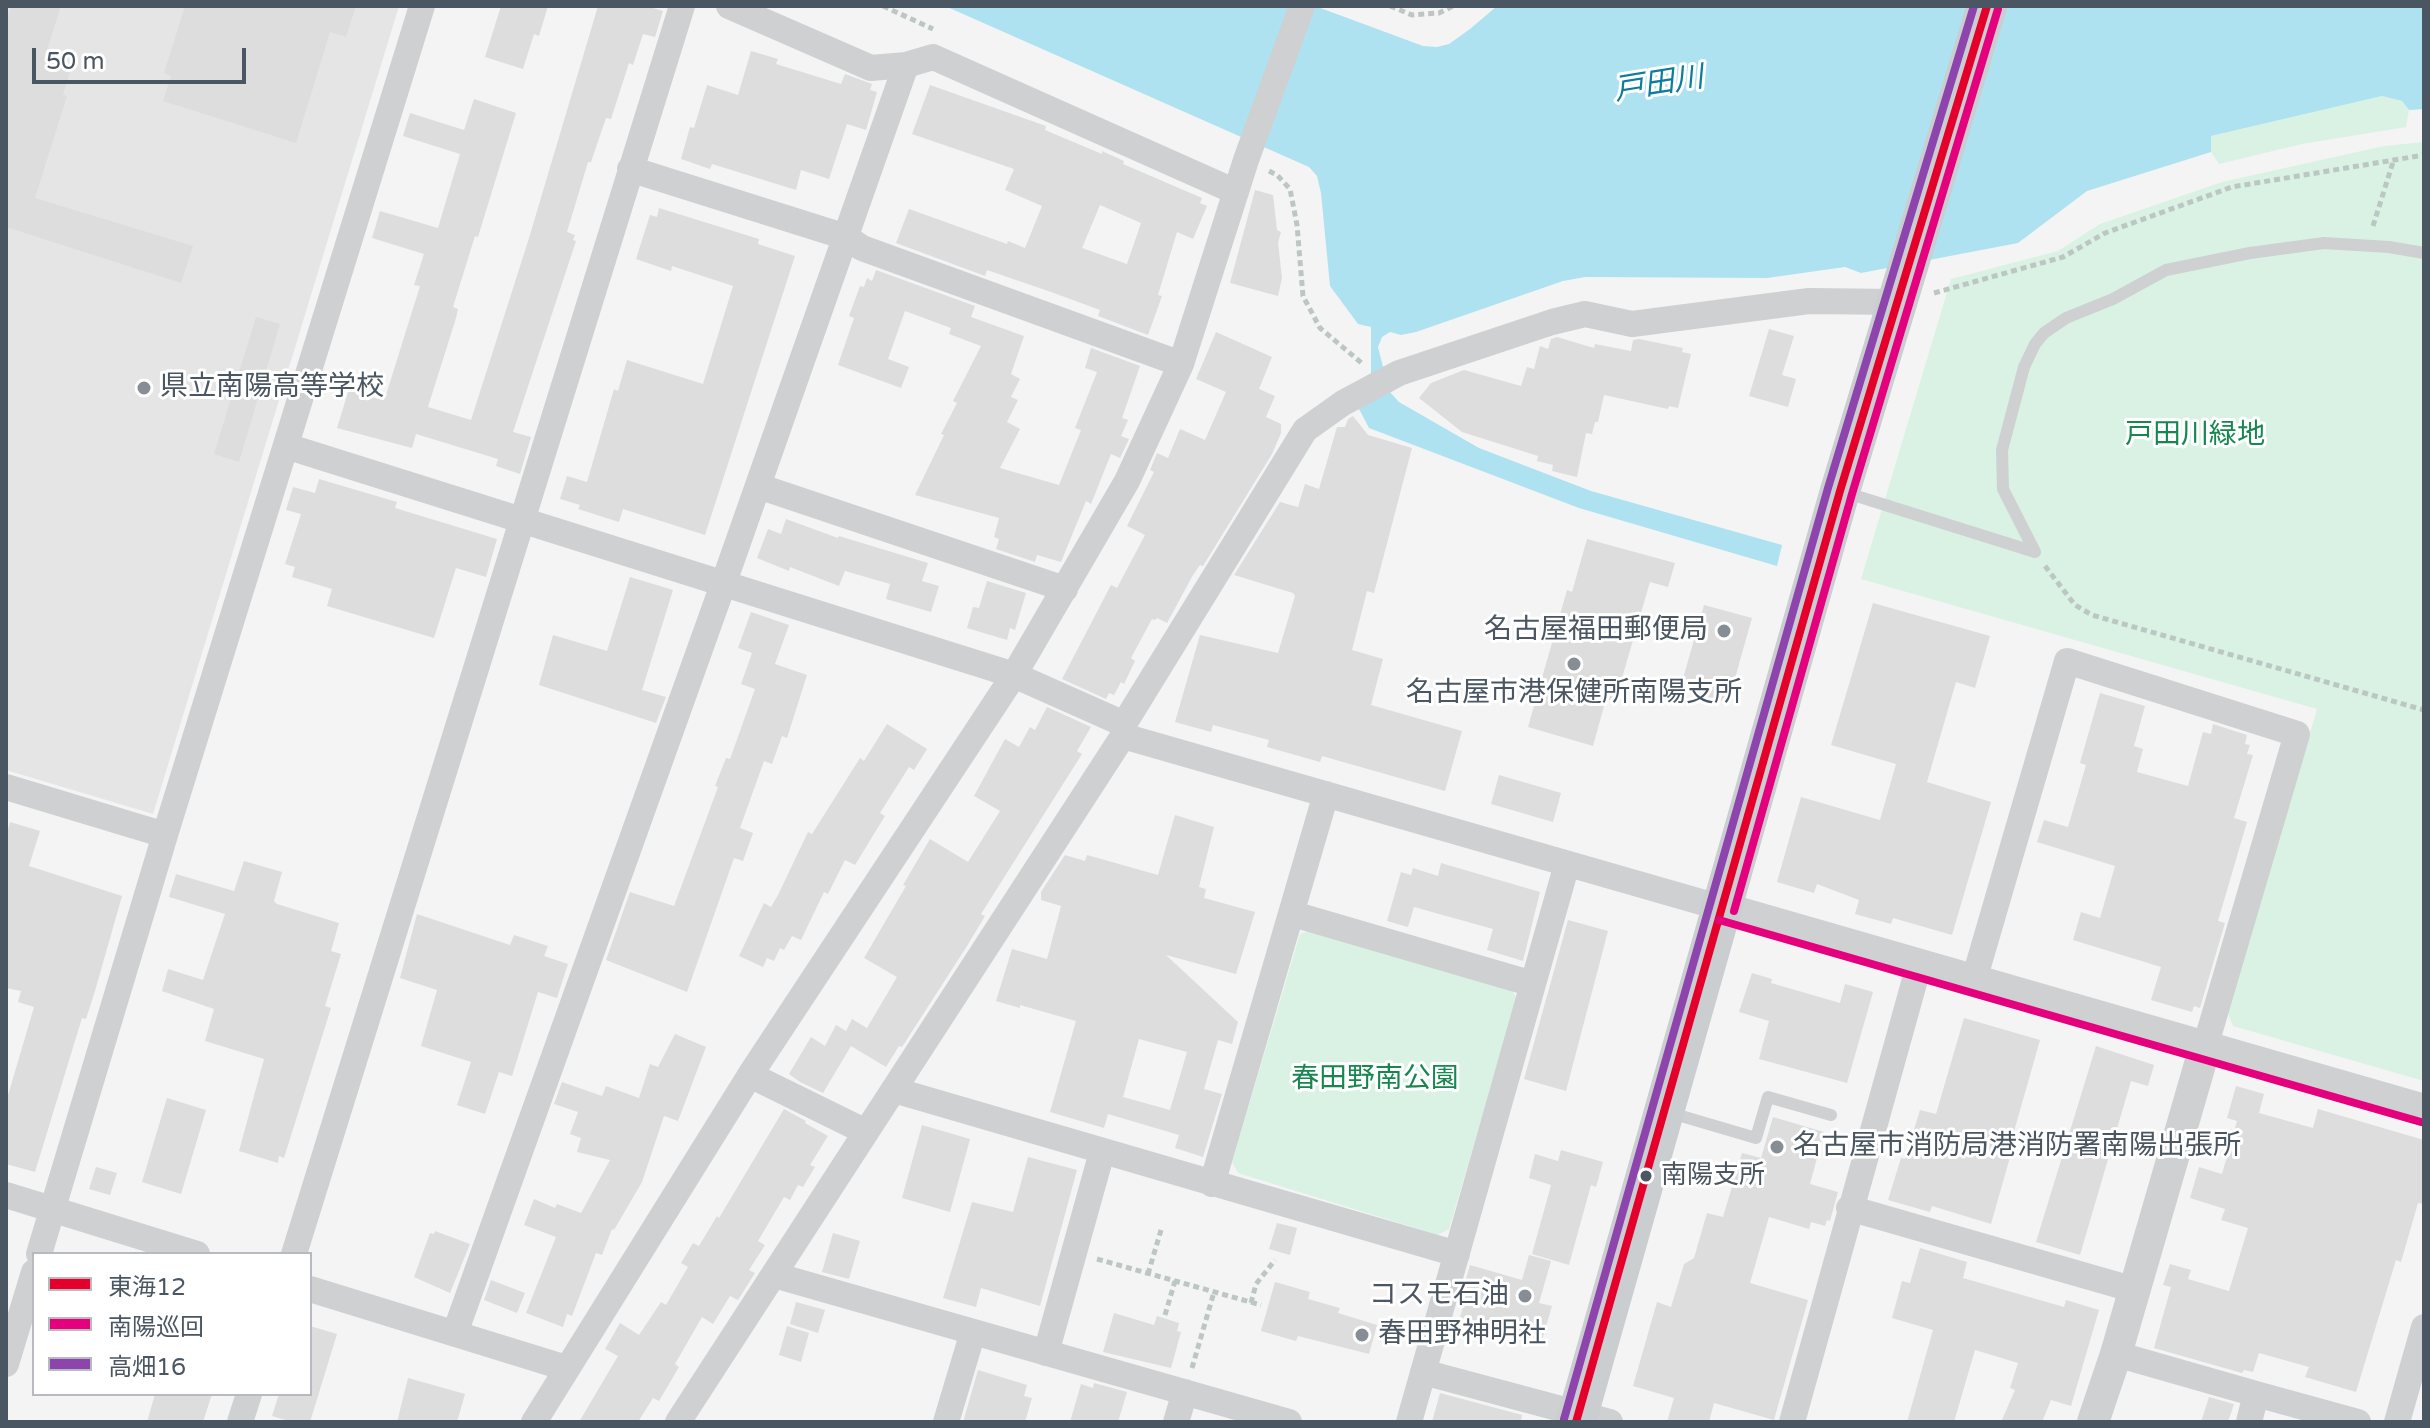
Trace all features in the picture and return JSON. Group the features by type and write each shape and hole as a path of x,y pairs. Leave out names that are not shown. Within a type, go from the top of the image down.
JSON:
{"main road":[{"path":"1588,1420 1664,1111 1840,491 1987,6"}],"street":[{"path":"40,1252 165,835 422,6"},
{"path":"295,1252 682,6"},
{"path":"729,6 871,68 906,65 933,57 1236,192"},
{"path":"534,1422 750,1075 1014,675 1127,481 1181,364 1236,192 1302,6"},
{"path":"455,1333 906,65"},
{"path":"630,169 846,237 862,248 1181,364"},
{"path":"678,1422 1124,730 1305,430 1377,384 1552,322 1585,314 1632,324 1809,301 1898,302"},
{"path":"286,446 1014,675 1124,730 1326,794 2424,1108"},
{"path":"758,486 1065,589"},
{"path":"1974,980 2067,661 2297,734 2135,1290 2093,1422"},
{"path":"6,787 165,835"},
{"path":"1212,1184 1326,794"},
{"path":"1409,1422 1567,864"},
{"path":"1293,914 1533,984"},
{"path":"1792,1422 1919,965"},
{"path":"750,1075 866,1132"},
{"path":"894,1090 1457,1254"},
{"path":"1046,1353 1102,1152"},
{"path":"6,1195 190,1252"},
{"path":"1849,1208 2135,1290"},
{"path":"774,1275 1289,1422"},
{"path":"6,1364 32,1279"},
{"path":"312,1290 566,1368"},
{"path":"2397,1422 2424,1327"},
{"path":"946,1422 973,1332"},
{"path":"2116,1354 2358,1422"},
{"path":"1423,1372 1588,1420"},
{"path":"1176,1422 1185,1392"},
{"path":"2249,1422 2256,1394"},
{"path":"240,1422 248,1396"}],"lane":[{"path":"2035,552 2003,489 2002,450 2024,367 2044,333 2066,318 2113,299 2166,270 2250,253 2324,243 2424,253"},
{"path":"1840,491 2035,552"},
{"path":"1664,1111 1756,1138 1768,1097 1831,1115"}],"path":[{"path":"1390,6 1412,15 1439,13 1453,6"},
{"path":"1898,302 2063,257 2105,233 2232,187 2424,155"},
{"path":"1248,157 1277,175 1290,189 1297,225 1303,296 1320,328 1367,367 1377,384"},
{"path":"2367,246 2394,159"},
{"path":"2035,552 2075,605 2092,615 2424,710"},
{"path":"1148,1274 1161,1230"},
{"path":"1074,1253 1261,1305"},
{"path":"1251,1303 1256,1284 1275,1260"},
{"path":"1165,1315 1175,1281"},
{"path":"1185,1392 1214,1292"}],"shaded area":[{"name":"県立南陽高等学校","path":"6,6 399,6 153,814 6,770"}],"green space":[{"path":"2382,96 2402,101 2409,110 2406,127 2302,144 2219,164 2211,152 2211,136"},
{"name":"戸田川緑地","path":"2424,142 2424,1081 2233,1026 2228,1014 2317,709 1861,579 1951,279 2058,251 2100,224 2222,182 2384,146"},
{"name":"春田野南公園","path":"1311,930 1509,986 1517,998 1449,1229 1438,1235 1238,1173 1232,1162 1300,934"}],"water":[{"name":"戸田川","path":"945,6 1315,6 1423,46 1437,47 1449,44 1497,6 2424,6 2424,109 2409,110 2402,101 2382,96 2211,136 2211,152 2087,191 2018,243 1861,273 1845,267 1767,278 1585,277 1563,281 1416,332 1401,335 1390,332 1382,337 1378,347 1389,391 1399,402 1479,448 1591,491 1782,545 1777,566 1579,508 1369,428 1359,409 1371,401 1371,327 1358,324 1330,286 1321,193 1317,176 1309,167"}],"building":[{"path":"11,6 61,6 45,56 72,65 63,95 67,96 35,198 193,246 181,283 6,227 6,22"},
{"path":"185,6 356,6 346,37 330,32 296,143 163,101 171,76 164,73"},
{"path":"501,6 548,6 539,36 534,34 523,69 485,57"},
{"path":"598,6 646,6 663,11 655,37 643,34 633,65 629,63 611,119 606,118 591,162 588,162 567,232 575,235 573,240 576,241 513,432 531,437 520,474 496,466 498,459 416,434 412,448 337,428 349,389 378,399 379,393 386,395 420,286 414,285 424,254 372,238 380,211 438,228 460,154 403,136 410,113 464,130 474,99 516,113 453,307 458,309 456,318 428,407 471,420"},
{"path":"751,51 778,59 776,64 841,84 845,74 872,84 870,90 877,92 866,130 847,124 829,179 801,170 796,190 712,164 710,169 681,159 707,85 738,95"},
{"path":"930,85 1046,126 1045,130 1102,154 1102,151 1124,161 1123,164 1202,198 1200,203 1207,206 1193,239 1177,232 1158,295 1162,296 1148,335 1098,316 1100,310 1051,292 987,270 985,276 896,243 909,209 1025,248 1042,206 1005,190 1014,169 912,134","holes":["1100,205 1141,223 1127,264 1082,248"]},
{"path":"1255,190 1273,195 1277,230 1281,232 1278,243 1282,278 1278,296 1230,283"},
{"path":"659,208 759,239 758,244 795,256 705,535 623,509 619,522 578,509 580,505 560,499 567,476 587,482 614,389 618,391 627,360 703,384 733,286 672,266 671,271 636,259 650,215 657,217"},
{"path":"876,270 975,306 971,317 1024,336 1011,374 1020,379 1011,397 1018,400 1007,422 1020,429 1000,468 1059,485 1081,430 1075,428 1097,372 1085,368 1091,348 1140,366 1122,418 1128,420 1121,436 1129,439 1120,458 1111,454 1091,504 1086,501 1061,562 1037,555 1035,562 996,549 999,539 994,537 999,518 915,495 957,403 953,401 981,346 949,334 951,328 905,311 888,359 909,367 901,388 838,365 854,318 849,316 860,286 864,287 867,278 872,281"},
{"path":"256,317 280,324 239,462 214,454"},
{"path":"1769,329 1794,336 1782,375 1796,379 1788,407 1749,396"},
{"path":"1216,332 1272,357 1259,389 1275,396 1266,417 1281,424 1281,433 1272,454 1203,566 1200,565 1193,575 1167,623 1152,619 1131,658 1135,661 1124,684 1121,682 1114,695 1109,693 1106,699 1062,679 1111,585 1117,588 1145,535 1127,526 1154,472 1150,470 1157,453 1168,458 1180,429 1205,440 1226,392 1196,379"},
{"path":"1557,337 1594,348 1595,344 1631,351 1633,340 1639,339 1683,348 1682,352 1691,354 1678,408 1669,406 1668,409 1604,395 1598,422 1595,422 1592,434 1586,433 1577,477 1552,471 1553,465 1537,461 1538,456 1462,432 1419,398 1431,383 1464,370 1521,386 1527,367 1534,369 1540,346 1548,349 1551,339"},
{"path":"1353,416 1368,435 1412,448 1374,593 1367,591 1352,650 1383,659 1371,705 1462,731 1445,791 1322,756 1320,762 1267,747 1269,740 1213,725 1211,732 1175,722 1200,635 1278,653 1295,596 1234,575 1280,502 1298,507 1305,484 1319,489 1337,427 1345,427"},
{"path":"319,479 397,502 395,508 497,539 486,577 456,568 434,638 327,606 332,589 292,577 295,567 285,564 301,514 286,510 293,487 315,493"},
{"path":"786,519 838,538 928,563 922,581 939,586 931,612 886,599 890,584 845,571 839,586 757,558 768,529 781,534"},
{"path":"1587,539 1675,563 1668,587 1650,582 1615,702 1606,699 1593,746 1528,727 1567,590 1572,592"},
{"path":"630,577 673,590 642,690 666,697 656,723 539,685 553,635 607,651"},
{"path":"987,581 1026,593 1015,630 1010,628 1007,640 967,628 973,607 979,608"},
{"path":"1873,603 1990,636 1975,688 1956,682 1927,782 1991,802 1952,935 1893,918 1891,924 1855,914 1859,900 1817,884 1814,893 1777,882 1801,797 1880,820 1896,764 1831,745"},
{"path":"1704,605 1752,618 1728,703 1680,689"},
{"path":"751,612 789,625 775,664 807,675 787,738 782,736 772,764 764,761 740,828 753,833 743,861 734,858 687,992 606,960 630,892 674,906 718,787 715,786 726,758 730,759 755,689 741,684 752,653 738,648"},
{"path":"2100,693 2145,706 2134,746 2143,749 2137,772 2188,786 2203,732 2211,734 2213,724 2247,735 2245,744 2250,745 2247,754 2253,755 2234,818 2247,822 2218,921 2225,923 2200,1008 2194,1006 2192,1012 2151,1000 2161,967 2073,940 2081,912 2100,918 2115,866 2037,842 2044,820 2068,827 2086,765 2080,763"},
{"path":"1047,707 1091,727 1077,751 1082,754 981,914 985,916 967,946 902,1047 899,1046 886,1067 851,1046 823,1093 800,1082 789,1074 811,1037 825,1046 836,1025 846,1031 852,1019 867,1028 897,977 864,958 906,886 903,885 930,839 968,862 1000,811 974,796 1005,739 1019,747 1030,727 1035,730"},
{"path":"887,724 927,749 914,770 909,767 880,813 885,816 855,865 845,860 828,894 824,892 801,940 792,936 784,950 780,948 774,961 767,958 763,967 739,956 764,903 771,907 778,895 808,832 812,834 860,758 864,761"},
{"path":"1499,775 1561,793 1553,822 1491,804"},
{"path":"1175,815 1214,827 1199,887 1206,889 1204,898 1255,912 1236,974 1166,955 1238,1022 1232,1044 1218,1040 1204,1089 1222,1094 1203,1157 1175,1148 1179,1135 1108,1114 1104,1128 1050,1112 1076,1021 996,1001 1012,949 1047,959 1061,906 1041,900 1041,892 1065,855 1085,861 1087,855 1158,875","holes":["1139,1039 1187,1052 1170,1110 1123,1097"]},
{"path":"10,822 40,831 29,866 122,896 95,991 86,1019 82,1018 35,1172 6,1164 6,1102 34,1007 18,1002 21,991 6,988 6,837"},
{"path":"244,861 282,872 274,901 277,904 339,923 331,951 341,954 325,1006 331,1008 284,1158 279,1156 278,1163 239,1151 264,1059 205,1041 214,1009 162,991 168,969 203,980 225,914 169,897 176,874 234,891"},
{"path":"1441,863 1540,892 1523,961 1487,950 1493,929 1414,907 1408,927 1387,921 1401,872 1411,875 1413,868 1438,876"},
{"path":"417,914 510,945 514,935 548,946 544,956 568,964 557,998 538,992 512,1076 499,1072 485,1114 457,1105 471,1062 421,1046 437,990 400,978"},
{"path":"1568,920 1608,931 1566,1091 1524,1079"},
{"path":"1752,973 1772,979 1771,983 1840,1003 1845,984 1873,992 1847,1083 1759,1059 1769,1021 1739,1012"},
{"path":"1964,1018 2040,1040 1991,1224 1932,1206 1930,1212 1888,1200 1920,1110 1936,1114"},
{"path":"675,1034 706,1047 678,1121 664,1116 642,1182 612,1229 602,1255 596,1253 572,1316 567,1314 563,1327 526,1313 556,1237 524,1225 534,1199 555,1208 557,1204 581,1213 610,1160 577,1152 581,1138 570,1134 578,1112 554,1104 562,1082 602,1096 606,1086 639,1098 650,1064 658,1067"},
{"path":"2096,1046 2154,1065 2148,1086 2131,1081 2080,1255 2036,1242"},
{"path":"2236,1086 2264,1094 2259,1113 2313,1128 2318,1109 2424,1140 2424,1204 2418,1203 2401,1262 2396,1260 2356,1392 2305,1377 2309,1367 2259,1353 2253,1372 2244,1370 2242,1373 2154,1348 2171,1287 2163,1285 2170,1264 2191,1270 2188,1279 2229,1291 2248,1228 2221,1220 2225,1209 2190,1198 2199,1167 2222,1174 2237,1121 2227,1118"},
{"path":"167,1098 206,1110 181,1194 142,1182"},
{"path":"784,1109 828,1136 810,1165 815,1167 803,1187 798,1185 790,1200 784,1197 758,1241 765,1245 749,1270 755,1273 738,1300 730,1296 713,1324 702,1317 675,1364 679,1367 659,1401 653,1398 638,1422 579,1422 618,1356 605,1349 620,1323 639,1335 661,1302 666,1305 688,1267 681,1263 693,1243 699,1246 717,1216 719,1218"},
{"path":"1773,1117 1824,1132 1810,1184 1838,1192 1830,1221 1827,1220 1825,1226 1811,1222 1809,1229 1769,1217 1750,1283 1808,1300 1774,1420 1714,1403 1709,1422 1667,1422 1674,1398 1633,1386 1657,1302 1671,1307 1684,1264 1694,1258 1707,1213 1723,1217 1742,1153 1761,1158"},
{"path":"922,1125 970,1139 950,1212 902,1198"},
{"path":"1561,1150 1603,1162 1596,1187 1591,1185 1569,1265 1532,1254 1551,1185 1529,1178 1535,1154 1558,1161"},
{"path":"1028,1157 1077,1170 1040,1306 981,1288 976,1307 943,1298 972,1202 1013,1212"},
{"path":"96,1167 117,1173 110,1195 89,1189"},
{"path":"1277,1223 1297,1228 1290,1255 1269,1249"},
{"path":"435,1231 470,1244 450,1293 414,1277 430,1233 434,1234"},
{"path":"833,1233 860,1241 849,1279 822,1272"},
{"path":"1920,1248 1967,1262 1963,1278 2064,1307 2066,1300 2099,1310 2071,1406 2051,1400 2042,1422 2001,1422 2015,1390 2010,1388 2018,1363 1975,1350 1954,1422 1907,1422 1933,1330 1892,1318 1902,1281 1910,1283"},
{"path":"1529,1255 1551,1261 1539,1303 1552,1306 1542,1340 1460,1317 1464,1304 1459,1303 1470,1265 1522,1280"},
{"path":"491,1280 525,1293 517,1313 484,1300"},
{"path":"1275,1282 1310,1292 1308,1299 1340,1308 1338,1313 1377,1325 1369,1354 1298,1336 1296,1341 1261,1331"},
{"path":"796,1302 825,1310 818,1333 790,1324"},
{"path":"1114,1313 1154,1325 1157,1316 1179,1323 1177,1331 1181,1332 1171,1368 1103,1352"},
{"path":"787,1326 809,1333 801,1362 779,1355"},
{"path":"312,1327 337,1334 310,1422 292,1422 272,1416 278,1396 312,1396"},
{"path":"978,1370 1027,1385 1024,1396 1032,1398 1025,1422 963,1422"},
{"path":"408,1378 465,1394 457,1422 397,1422"},
{"path":"1094,1383 1127,1392 1118,1422 1070,1422 1081,1384 1093,1388"},
{"path":"1440,1393 1522,1415 1521,1422 1432,1422"},
{"path":"154,1396 211,1396 203,1422 147,1422"},
{"path":"2209,1397 2234,1404 2228,1422 2201,1422"}],"transit line":[{"name":"高畑16","path":"1564,1419 1828,488 1974,6"},
{"name":"東海12","path":"1576,1422 1840,491 1987,6"},
{"name":"南陽巡回","path":"1734,911 1852,494 1998,9"},
{"name":"南陽巡回","path":"1719,920 2421,1122"}],"place":[{"name":"県立南陽高等学校","path":"144,388"},
{"name":"名古屋福田郵便局","path":"1724,631"},
{"name":"名古屋市港保健所南陽支所","path":"1574,664"},
{"name":"名古屋市消防局港消防署南陽出張所","path":"1777,1147"},
{"name":"南陽支所","path":"1646,1176"},
{"name":"コスモ石油","path":"1525,1296"},
{"name":"春田野神明社","path":"1362,1335"}]}
